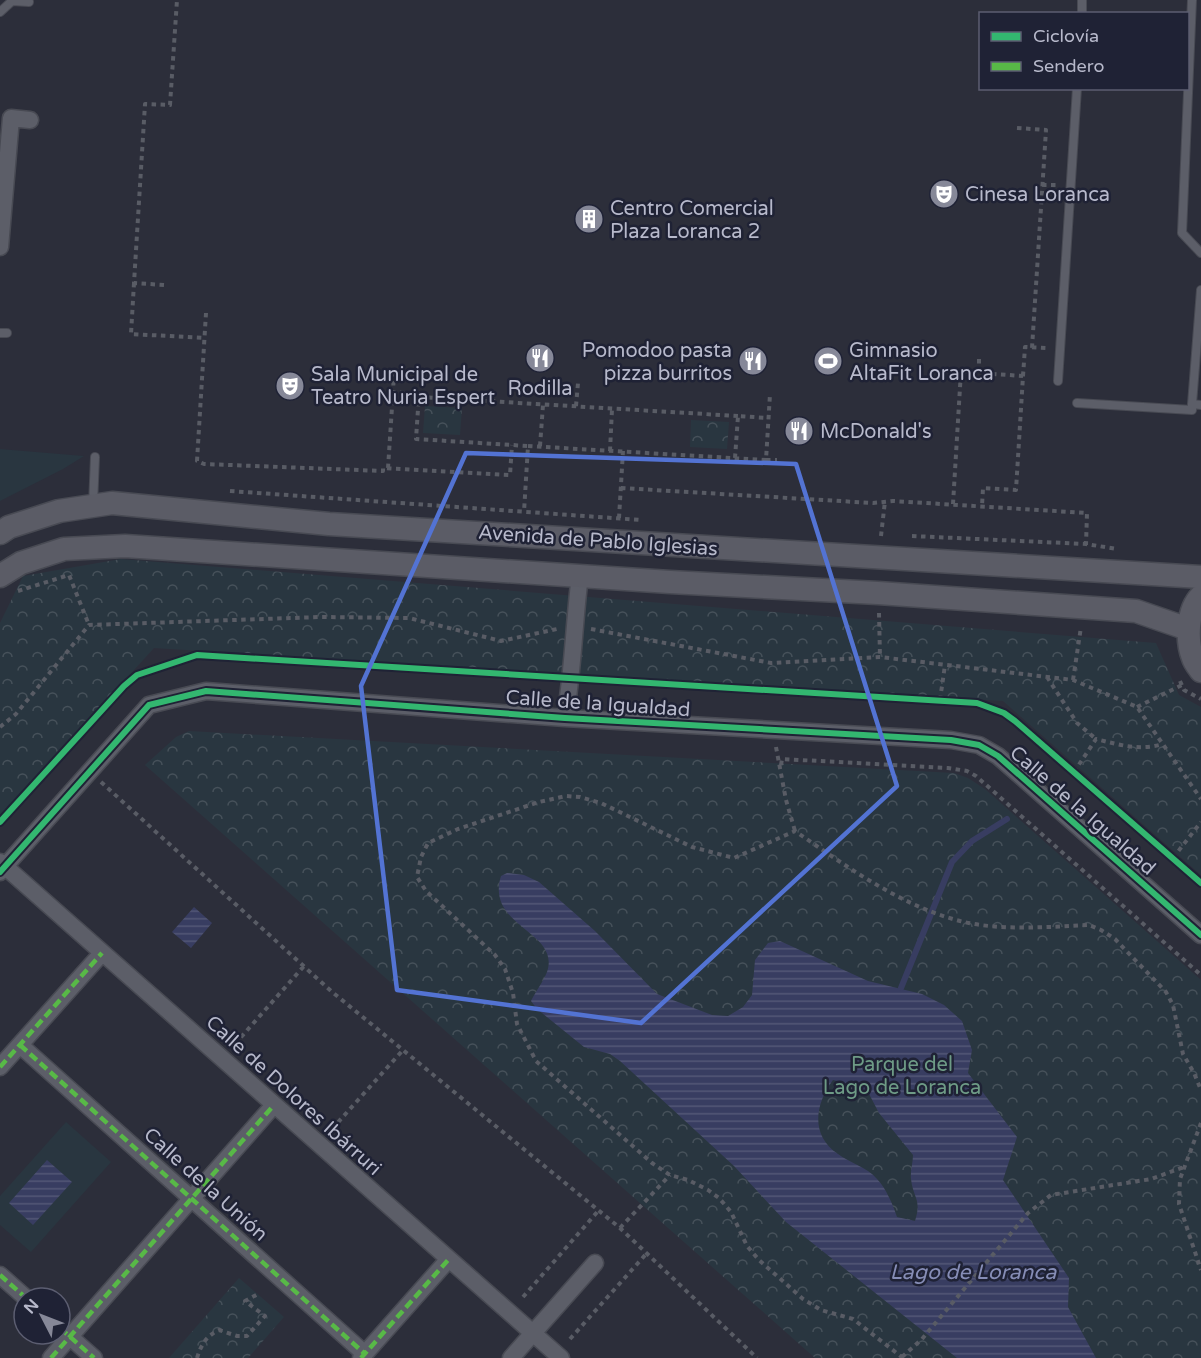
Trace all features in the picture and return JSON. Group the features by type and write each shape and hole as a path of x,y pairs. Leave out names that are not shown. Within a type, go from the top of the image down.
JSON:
{"main road":[{"name":"Avenida de Pablo Iglesias","path":"0,533 9,527 59,511 112,503 329,524 1201,577"},
{"name":"Avenida de Pablo Iglesias","path":"5,584 21,563 64,549 125,546 1136,611 1188,629"},
{"path":"1201,596 1197,600 1188,629 1193,659 1201,670"}],"street":[{"path":"0,247 11,118 30,120"},
{"name":"Calle de la Igualdad","path":"565,718 572,677 574,625 580,575"},
{"name":"Calle de la Igualdad","path":"2,866 149,705 206,691 565,718 951,740 979,745 998,756 1201,935"},
{"name":"Calle de Dolores Ibárruri","path":"2,866 561,1358"},
{"path":"0,1067 102,953"},
{"name":"Calle de la Unión","path":"20,1045 363,1356"},
{"path":"72,1325 192,1199 274,1105"},
{"path":"363,1356 448,1260"},
{"path":"511,1358 596,1263"},
{"path":"0,1275 12,1286"},
{"path":"72,1338 94,1358"}],"lane":[{"path":"1189,70 1192,0"},
{"path":"0,12 12,1 29,2"},
{"path":"1058,381 1077,90"},
{"path":"1188,90 1182,233 1201,253"},
{"path":"1077,403 1195,406 1201,290"},
{"path":"93,506 95,458"}],"path":[{"path":"177,0 171,105 145,104 131,334 205,338"},
{"path":"1017,128 1046,130 1032,348"},
{"path":"134,283 165,285"},
{"path":"206,313 197,460 204,464 383,471 383,468 388,468 510,475 512,445"},
{"path":"982,506 984,488 1016,490 1025,347 1060,349"},
{"path":"979,359 979,373"},
{"path":"953,504 961,371 1023,376"},
{"path":"388,468 394,372"},
{"path":"576,406 578,383"},
{"path":"393,392 419,393 416,439 777,460"},
{"path":"766,460 770,394"},
{"path":"419,397 768,418"},
{"path":"540,446 543,405"},
{"path":"610,451 612,408"},
{"path":"735,458 738,416"},
{"path":"524,512 528,446"},
{"path":"619,518 623,452"},
{"path":"621,488 873,503 893,501"},
{"path":"881,536 885,501"},
{"path":"5,584 69,575 89,625"},
{"path":"878,593 880,657"},
{"path":"0,727 16,714 89,625 321,617 409,618 501,641 574,625 771,663 880,657 1073,680 1137,707 1201,799"},
{"path":"1080,629 1092,630"},
{"path":"940,700 945,665"},
{"path":"1178,675 1184,690 1201,699"},
{"path":"1047,677 1077,723 1096,739 1133,748 1163,744"},
{"path":"1137,707 1182,685"},
{"path":"929,699 950,701"},
{"path":"771,730 795,831 874,883 916,907 962,922 1000,926 1089,925 1101,930 1115,939 1166,992 1173,1005 1183,1054 1201,1090"},
{"path":"1074,772 1096,739"},
{"path":"782,765 782,759 967,771 976,776 1201,975"},
{"path":"1066,765 1083,780"},
{"path":"90,771 304,966 620,1228 757,1358"},
{"path":"795,831 734,858 692,847 601,802 566,796 539,802 458,829 428,843 421,857 417,877 426,891 495,955 505,969 513,993 517,1024 536,1061 652,1163 670,1175 688,1180 719,1198 731,1212 747,1246 759,1260 803,1299 821,1311 853,1319 902,1358 922,1339 1028,1213 1051,1195 1151,1179 1184,1167"},
{"path":"1173,858 1201,822"},
{"path":"1166,852 1180,864"},
{"path":"235,1044 304,966"},
{"path":"332,1129 403,1050"},
{"path":"1201,1124 1180,1179 1179,1204 1201,1270"},
{"path":"620,1228 670,1175"},
{"path":"523,1297 599,1210"},
{"path":"570,1339 647,1253"},
{"path":"197,1358 201,1345 211,1333 219,1330 237,1336 248,1336 265,1316 245,1301 258,1294"}],"highlighted area":[{"path":"466,453 796,464 897,786 641,1023 397,990 361,686"}],"green space":[{"path":"425,406 462,408 460,435 423,433"},
{"path":"691,420 729,422 727,449 690,447"},
{"path":"0,449 84,456 0,501"},
{"path":"121,559 1156,643 1179,695 1201,707 1201,875 1003,701 154,648 0,817 0,623 23,576"},
{"name":"Parque del Lago de Loranca","path":"189,731 954,773 968,778 985,789 1201,980 1201,1358 815,1358 145,765 176,737"},
{"path":"66,1122 111,1162 31,1252 0,1225 0,1196"},
{"path":"239,1278 284,1317 248,1358 169,1358"}],"water":[{"name":"Lago de Loranca","path":"507,873 524,875 539,882 595,931 657,994 712,1015 728,1016 743,1007 752,995 755,960 768,943 780,941 868,981 922,994 944,1005 962,1021 972,1050 968,1073 1017,1137 1003,1180 1069,1278 1068,1307 1096,1358 957,1358 786,1222 734,1166 620,1061 610,1054 584,1047 537,1009 531,1001 547,972 548,958 543,947 503,907 499,893 501,876","holes":["833,1080 868,1092 879,1113 913,1155 911,1179 918,1208 915,1221 897,1217 886,1192 877,1179 868,1171 838,1154 823,1138 818,1119 819,1109 827,1089"]},
{"path":"194,907 212,923 191,948 172,932"},
{"path":"47,1160 72,1182 33,1225 9,1203"}],"waterway":[{"path":"901,988 952,862 972,841 1007,819"}],"marked path":[{"path":"0,1067 102,953"},
{"path":"20,1045 365,1354"},
{"path":"51,1358 274,1105"},
{"path":"361,1358 448,1260"},
{"path":"0,1275 12,1286"},
{"path":"72,1339 94,1358"}],"cycle path":[{"path":"0,822 124,686 137,675 197,655 977,703 1004,713 1015,721 1201,883"},
{"path":"0,872 149,705 206,691 565,718 951,740 979,745 998,756 1201,935"}],"place":[{"name":"Cinesa Loranca","path":"944,194"},
{"name":"Centro Comercial Plaza Loranca 2","path":"589,219"},
{"name":"Rodilla","path":"540,358"},
{"name":"Pomodoo pasta pizza burritos","path":"753,361"},
{"name":"Gimnasio AltaFit Loranca","path":"828,361"},
{"name":"Sala Municipal de Teatro Nuria Espert","path":"290,386"},
{"name":"McDonald's","path":"799,431"}]}
